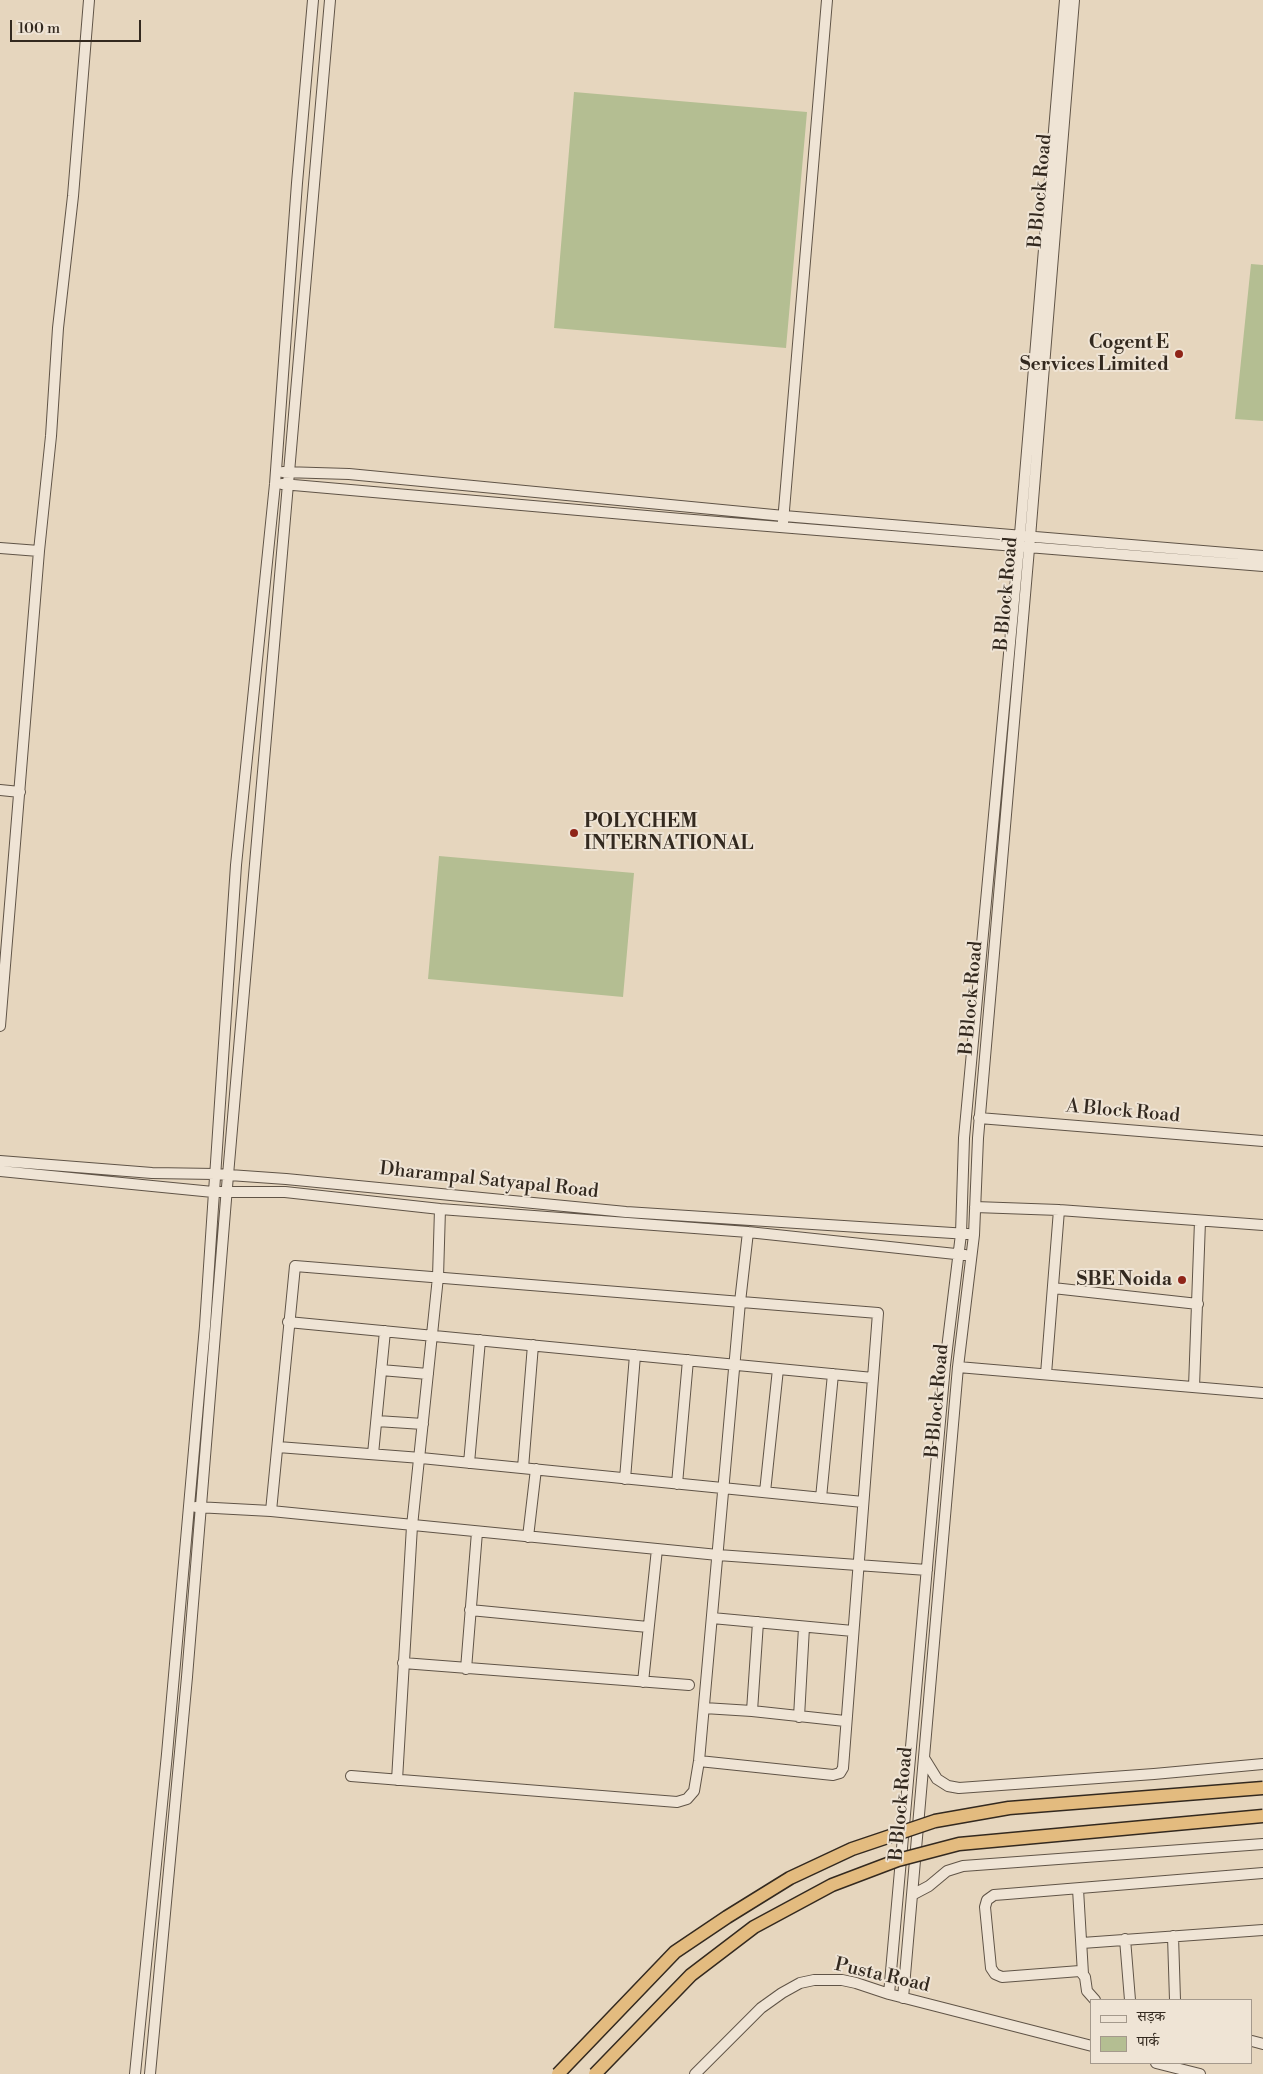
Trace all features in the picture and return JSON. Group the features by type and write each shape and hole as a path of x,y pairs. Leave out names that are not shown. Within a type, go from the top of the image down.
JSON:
{"main road":[{"path":"558,2074 675,1952 790,1878 852,1849 935,1821 1008,1808 1263,1788"},
{"path":"595,2074 691,1975 754,1927 832,1884 906,1857 959,1844 1263,1816"}],"street":[{"path":"0,1026 39,552 47,490 58,328 72,196 89,0"},
{"path":"135,2074 167,1754 205,1326 236,865 274,484 296,183 313,0"},
{"path":"150,2074 201,1508 330,0"},
{"path":"783,521 827,0"},
{"name":"B Block Road","path":"903,1998 958,1367 974,1235 979,1118 1065,0"},
{"name":"B Block Road","path":"889,1994 946,1366 961,1234 964,1138 1024,541 1074,0"},
{"path":"275,471 334,473 407,479 783,521"},
{"path":"274,484 783,521 1024,541 1263,556"},
{"path":"1024,541 1263,566"},
{"path":"0,548 39,552"},
{"path":"0,790 20,792"},
{"name":"A Block Road","path":"979,1118 1263,1141"},
{"name":"Dharampal Satyapal Road","path":"0,1160 152,1173 228,1175 626,1212 974,1235"},
{"name":"Dharampal Satyapal Road","path":"0,1171 213,1192 285,1192 440,1209 748,1232 971,1256"},
{"path":"975,1207 1059,1210 1263,1225"},
{"path":"398,1780 412,1526 438,1277 440,1209"},
{"path":"1046,1374 1059,1210"},
{"path":"1194,1387 1200,1221"},
{"path":"352,1776 678,1802 687,1799 694,1792 699,1761 734,1364 748,1232"},
{"path":"271,1511 288,1322 295,1266 878,1313 845,1721 843,1768 836,1774 699,1761"},
{"path":"1053,1288 1198,1304"},
{"path":"288,1322 873,1378"},
{"path":"374,1454 385,1331"},
{"path":"469,1463 480,1340"},
{"path":"523,1468 533,1345"},
{"path":"626,1479 635,1355"},
{"path":"677,1484 688,1360"},
{"path":"958,1367 1263,1393"},
{"path":"765,1492 778,1369"},
{"path":"382,1370 428,1374"},
{"path":"821,1498 834,1374"},
{"path":"377,1421 423,1424"},
{"path":"278,1447 420,1458 863,1502"},
{"path":"528,1537 536,1470"},
{"path":"188,1507 271,1511 718,1555 927,1570"},
{"path":"466,1669 477,1532"},
{"path":"643,1682 657,1549"},
{"path":"470,1610 648,1627"},
{"path":"712,1618 852,1631"},
{"path":"752,1711 758,1622"},
{"path":"798,1717 804,1627"},
{"path":"403,1663 689,1685"},
{"path":"704,1708 845,1721"},
{"path":"924,1758 937,1779 948,1786 959,1788 1263,1764"},
{"path":"912,1895 929,1886 947,1871 963,1866 1263,1844"},
{"path":"1083,1974 1075,1971 1002,1977 995,1974 991,1968 985,1907 987,1900 994,1896 1263,1873"},
{"path":"1078,1889 1083,1974 1086,1977 1087,1992 1094,1999"},
{"path":"1082,1943 1263,1930"},
{"path":"1173,1936 1175,1999"},
{"path":"1125,1939 1130,1999"},
{"name":"Pusta Road","path":"695,2074 761,2008 800,1983 814,1980 842,1980 903,1998 1090,2045"},
{"path":"1160,2064 1200,2074"}],"green space":[{"path":"574,92 807,112 786,348 554,328"},
{"path":"1251,264 1263,265 1263,421 1235,419"},
{"path":"439,856 634,873 623,997 428,979"}],"place":[{"name":"Cogent E Services Limited","path":"1179,354"},
{"name":"POLYCHEM INTERNATIONAL","path":"574,833"},
{"name":"SBE Noida","path":"1182,1280"}]}
